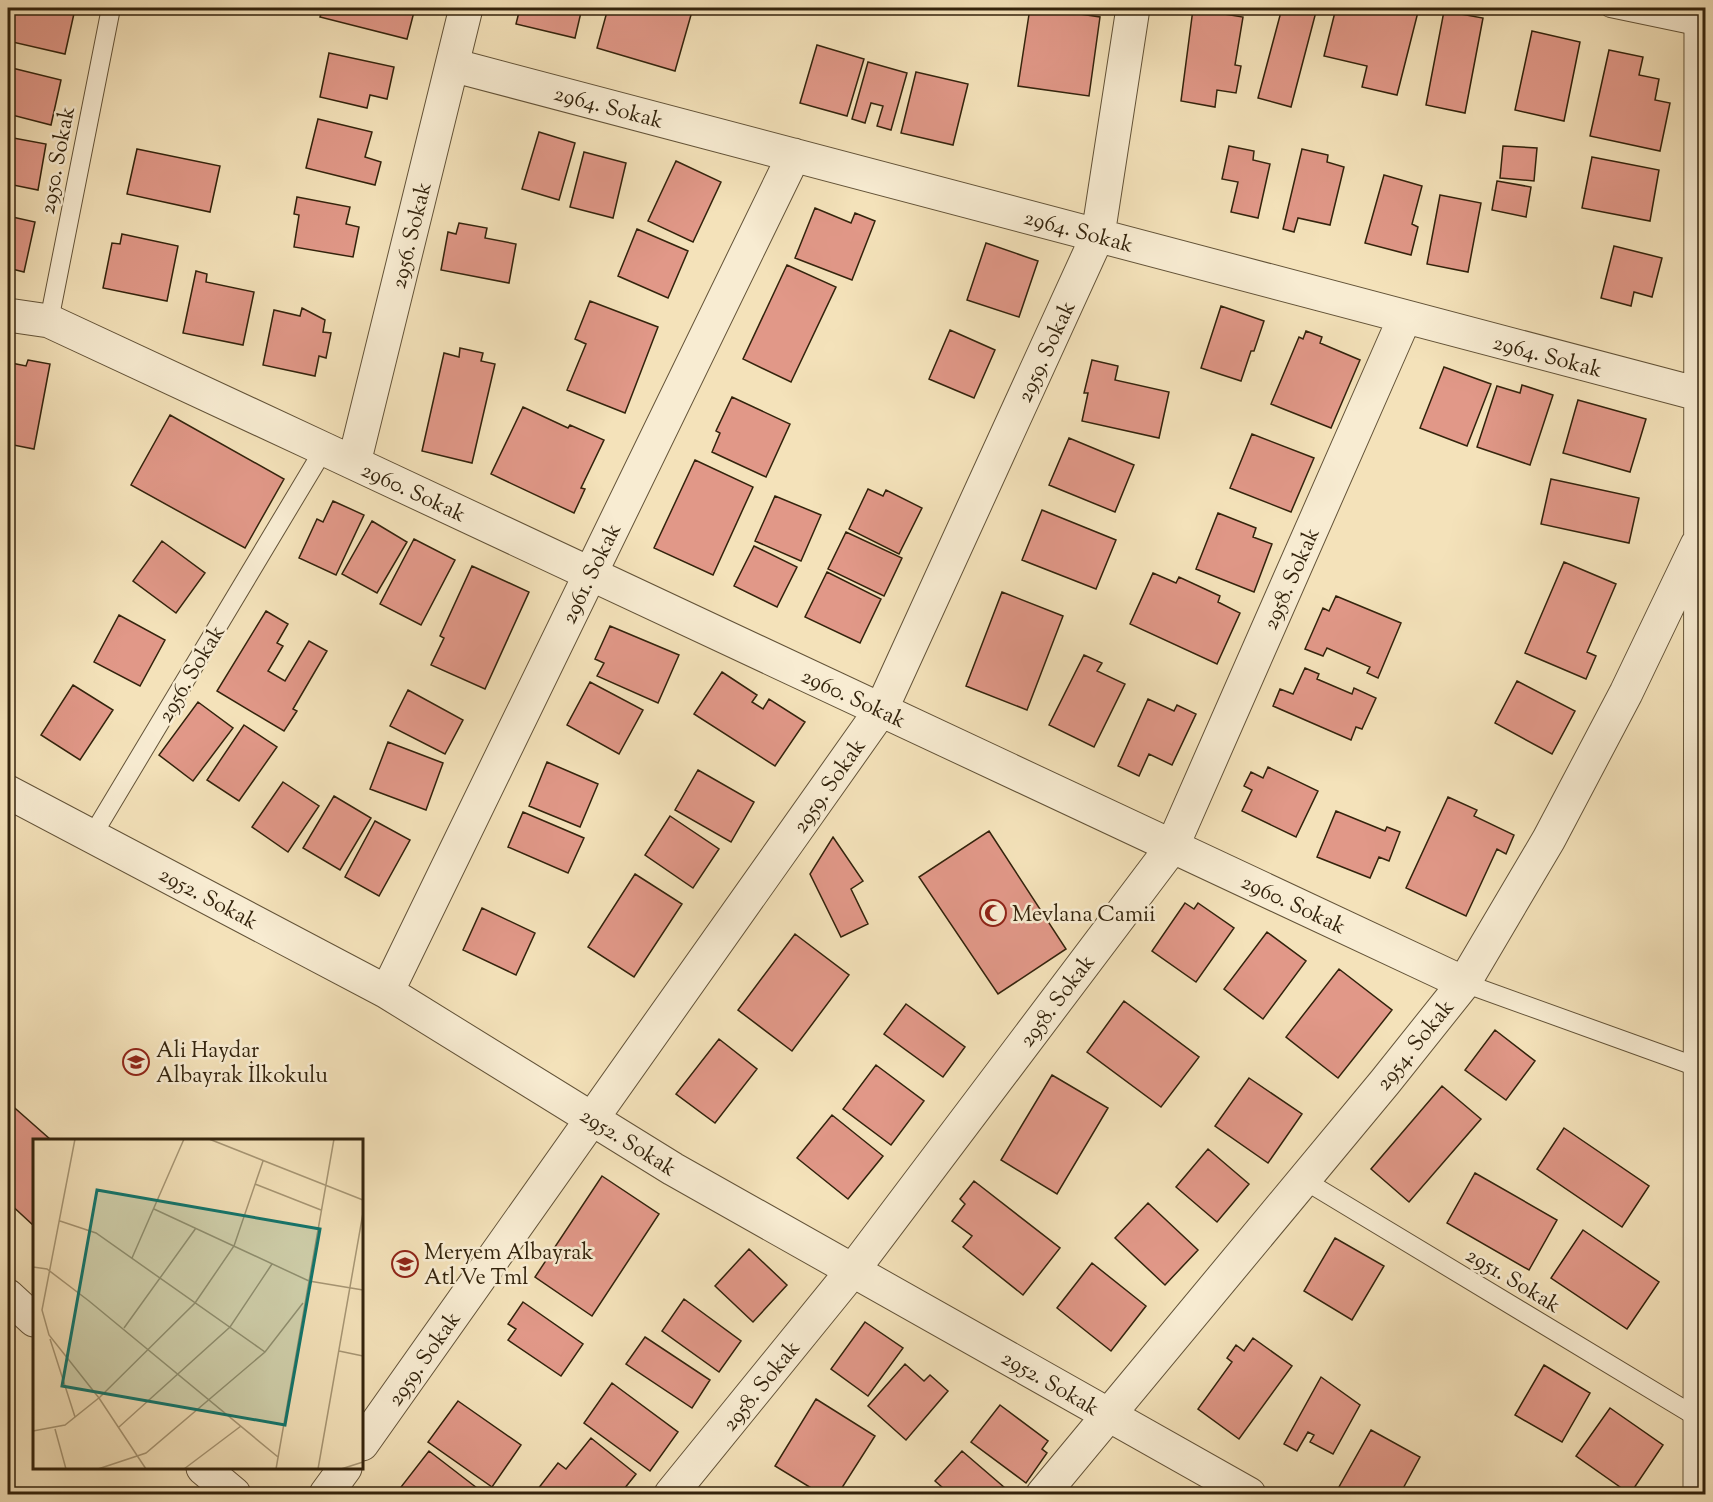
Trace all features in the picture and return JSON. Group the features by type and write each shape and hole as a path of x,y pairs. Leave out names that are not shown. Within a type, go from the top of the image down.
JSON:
{"street":[{"name":"2956. Sokak","path":"354,463 466,8"},
{"name":"2959. Sokak","path":"363,1443 881,710 1098,235 1133,8"},
{"path":"1700,1494 1703,1068 1700,537 1703,396 1701,17"},
{"name":"2964. Sokak","path":"452,64 1703,396"},
{"name":"2961. Sokak","path":"387,992 794,155"},
{"name":"2960. Sokak","path":"8,315 49,321 1464,983"},
{"name":"2958. Sokak","path":"671,1494 853,1270 1172,846 1405,317"},
{"name":"2954. Sokak","path":"1043,1494 1464,983 1566,808 1626,693 1700,537"},
{"name":"2952. Sokak","path":"8,792 387,992 673,1169 1249,1494"},
{"path":"8,1296 33,1319"},
{"path":"205,1469 234,1494"},
{"path":"326,1494 344,1469"}],"lane":[{"name":"2950. Sokak","path":"49,321 111,8"},
{"path":"1610,8 1701,17"},
{"name":"2956. Sokak","path":"92,836 324,449"},
{"name":"2960. Sokak","path":"1464,983 1703,1068"},
{"name":"2951. Sokak","path":"1304,1180 1700,1419"}],"building":[{"path":"8,8 75,9 65,54 8,41"},
{"path":"323,8 415,8 407,39 320,17"},
{"path":"520,8 582,8 575,38 516,24"},
{"path":"608,8 693,8 675,71 597,48"},
{"path":"1030,8 1100,17 1089,96 1018,86"},
{"path":"1282,8 1317,8 1291,107 1258,98"},
{"path":"1336,8 1419,8 1397,95 1362,87 1367,66 1324,56"},
{"path":"1193,9 1243,17 1235,65 1241,66 1236,93 1217,90 1215,107 1181,101"},
{"path":"1444,11 1483,18 1465,113 1426,105"},
{"path":"1532,31 1580,42 1564,121 1515,110"},
{"path":"817,45 864,59 847,116 800,103"},
{"path":"1609,50 1643,57 1639,75 1659,79 1655,100 1670,103 1660,151 1590,136"},
{"path":"329,53 394,67 387,99 370,95 367,108 320,97"},
{"path":"868,62 907,73 891,130 877,126 883,106 871,103 865,123 852,119"},
{"path":"8,67 61,80 51,125 8,114"},
{"path":"916,72 968,84 953,145 901,133"},
{"path":"318,119 372,132 365,157 381,162 375,185 306,168"},
{"path":"539,132 575,143 559,200 522,189"},
{"path":"8,137 46,144 38,190 8,184"},
{"path":"1229,146 1254,151 1253,160 1270,164 1258,218 1231,212 1238,182 1222,179"},
{"path":"1503,146 1537,148 1534,181 1500,178"},
{"path":"137,149 220,166 210,212 127,194"},
{"path":"1302,149 1328,155 1327,162 1344,167 1330,225 1298,218 1294,232 1283,229"},
{"path":"584,152 626,163 613,218 570,207"},
{"path":"1592,157 1659,170 1650,221 1582,208"},
{"path":"676,161 721,182 693,242 648,221"},
{"path":"1384,175 1422,186 1412,224 1418,227 1411,255 1365,243"},
{"path":"1497,181 1531,187 1526,217 1492,210"},
{"path":"1440,195 1481,203 1468,272 1427,264"},
{"path":"297,197 350,207 346,224 359,227 353,257 294,247 299,215 294,214"},
{"path":"815,208 851,223 855,213 875,221 852,280 795,258"},
{"path":"8,216 35,222 24,272 8,268"},
{"path":"459,223 487,228 485,238 516,244 509,283 441,270 448,232 456,234"},
{"path":"637,229 688,251 668,298 618,276"},
{"path":"122,234 178,246 167,301 103,288 112,243 120,244"},
{"path":"986,243 1038,261 1019,317 967,300"},
{"path":"1614,246 1662,258 1652,297 1634,292 1631,306 1601,298"},
{"path":"787,265 836,287 791,382 743,359"},
{"path":"196,271 207,274 206,282 254,292 243,345 183,333"},
{"path":"590,301 658,327 625,413 567,390 586,344 575,339"},
{"path":"1221,306 1264,321 1241,381 1201,368"},
{"path":"302,308 325,320 323,332 331,333 326,358 319,356 315,376 263,365 274,310 300,316"},
{"path":"950,330 995,350 974,398 929,379"},
{"path":"1306,331 1322,337 1320,343 1360,360 1331,428 1271,404 1299,337 1303,339"},
{"path":"460,348 483,353 481,361 495,364 472,463 422,451 444,353 459,357"},
{"path":"28,360 50,364 34,449 8,444 8,383 11,363 26,366"},
{"path":"1092,360 1118,366 1115,380 1169,392 1159,438 1082,421 1088,393 1084,393"},
{"path":"1444,367 1491,384 1467,446 1420,428"},
{"path":"1522,385 1553,395 1530,465 1477,447 1497,386 1520,393"},
{"path":"732,397 790,424 766,477 712,452 720,433 716,431"},
{"path":"1578,400 1646,419 1630,472 1563,453"},
{"path":"523,407 568,428 570,425 604,440 581,488 585,489 574,513 491,474"},
{"path":"170,415 284,479 245,548 131,485"},
{"path":"1252,434 1314,458 1291,512 1230,488"},
{"path":"1069,438 1134,465 1115,512 1049,485"},
{"path":"695,460 753,487 713,575 654,548"},
{"path":"1551,479 1639,498 1629,543 1541,524"},
{"path":"868,489 883,496 886,490 922,508 899,554 849,529"},
{"path":"775,496 821,515 801,561 755,541"},
{"path":"333,501 364,515 336,575 299,558 317,519 323,522"},
{"path":"1042,510 1116,540 1096,589 1022,560"},
{"path":"1218,513 1256,528 1253,537 1272,544 1254,592 1196,569"},
{"path":"372,521 407,542 377,593 342,574"},
{"path":"846,532 902,558 884,596 828,569"},
{"path":"414,539 455,560 421,625 380,604"},
{"path":"162,541 205,573 176,613 133,581"},
{"path":"754,546 797,567 777,607 734,586"},
{"path":"1564,562 1616,584 1587,652 1596,656 1586,679 1525,653"},
{"path":"472,566 529,592 485,689 431,665 444,638 440,636"},
{"path":"827,572 881,599 860,643 805,617"},
{"path":"1153,573 1176,583 1179,577 1220,596 1218,602 1240,613 1217,664 1130,624"},
{"path":"1002,592 1063,616 1027,710 966,686"},
{"path":"1336,596 1401,623 1378,678 1367,673 1370,667 1327,648 1323,656 1305,649 1323,608 1329,611"},
{"path":"266,611 288,624 277,643 283,646 268,671 285,681 309,641 327,651 293,709 297,711 284,731 217,691"},
{"path":"119,615 165,640 140,686 94,662"},
{"path":"610,626 679,655 658,703 597,676 604,663 595,659"},
{"path":"1084,655 1102,663 1097,671 1125,684 1094,747 1049,725"},
{"path":"1305,668 1319,674 1317,679 1352,694 1354,688 1376,698 1362,729 1356,727 1351,740 1273,706 1280,689 1293,694"},
{"path":"722,672 757,695 752,702 763,709 769,699 805,722 775,766 694,714"},
{"path":"1517,681 1575,711 1552,754 1495,723"},
{"path":"590,682 643,710 619,754 567,725"},
{"path":"73,685 113,710 80,760 41,735"},
{"path":"408,690 463,720 445,754 390,726"},
{"path":"1148,699 1174,711 1177,705 1196,714 1172,765 1149,754 1139,776 1118,766"},
{"path":"198,702 233,728 193,781 159,755"},
{"path":"244,725 277,747 239,801 207,780"},
{"path":"388,742 443,763 426,810 370,789"},
{"path":"547,762 598,784 580,827 529,806"},
{"path":"1268,767 1318,791 1296,837 1242,811 1252,790 1244,786 1251,772 1263,778"},
{"path":"698,770 754,802 731,842 675,810"},
{"path":"283,782 319,806 288,852 252,827"},
{"path":"334,796 371,818 340,870 303,848"},
{"path":"1448,797 1477,810 1474,816 1514,835 1506,854 1497,849 1466,916 1406,888"},
{"path":"1336,811 1385,831 1387,827 1400,832 1389,861 1379,857 1370,878 1317,857"},
{"path":"523,812 584,838 568,873 508,847"},
{"path":"670,816 719,849 693,888 645,855"},
{"path":"375,821 410,840 379,896 345,877"},
{"name":"Mevlana Camii","path":"989,831 1066,949 998,994 919,877"},
{"path":"833,837 863,881 851,889 868,924 841,937 810,874"},
{"path":"635,874 682,904 634,977 588,947"},
{"path":"1185,903 1194,909 1198,903 1234,928 1196,982 1152,951"},
{"path":"482,908 535,933 516,975 463,950"},
{"path":"1267,932 1306,961 1263,1019 1224,989"},
{"path":"795,934 849,975 792,1051 738,1010"},
{"path":"1339,969 1392,1010 1338,1078 1286,1037"},
{"path":"1124,1001 1199,1057 1161,1107 1087,1052"},
{"path":"906,1004 965,1047 943,1077 884,1034"},
{"path":"1495,1030 1535,1061 1506,1100 1465,1070"},
{"path":"719,1039 757,1069 715,1123 676,1094"},
{"path":"876,1065 924,1101 891,1145 843,1109"},
{"path":"1052,1075 1108,1108 1057,1194 1001,1160"},
{"path":"1249,1078 1302,1114 1268,1163 1215,1126"},
{"path":"1442,1086 1481,1119 1409,1202 1371,1169"},
{"path":"8,1102 50,1139 33,1139 33,1225 8,1202"},
{"path":"832,1115 883,1156 848,1199 797,1158"},
{"path":"1564,1128 1649,1186 1622,1227 1537,1169"},
{"path":"1208,1149 1249,1184 1217,1222 1176,1187"},
{"path":"1475,1173 1557,1220 1529,1270 1447,1223"},
{"path":"602,1176 659,1214 592,1316 535,1277"},
{"path":"974,1181 1060,1248 1023,1295 963,1247 972,1236 952,1221 965,1204 960,1199"},
{"path":"1148,1203 1198,1250 1165,1285 1115,1238"},
{"path":"1583,1230 1659,1282 1627,1329 1551,1278"},
{"path":"1335,1238 1384,1266 1352,1320 1304,1291"},
{"path":"749,1249 787,1285 753,1322 715,1286"},
{"path":"1092,1263 1146,1306 1111,1351 1057,1308"},
{"path":"684,1299 741,1341 719,1372 662,1331"},
{"path":"523,1302 583,1344 561,1376 508,1340 516,1329 508,1324"},
{"path":"865,1322 903,1348 868,1396 831,1369"},
{"path":"645,1337 710,1380 692,1408 626,1364"},
{"path":"1253,1338 1292,1366 1239,1439 1198,1409 1232,1362 1227,1358 1236,1345 1244,1351"},
{"path":"905,1364 924,1381 930,1375 948,1391 906,1440 868,1406"},
{"path":"1544,1365 1590,1393 1562,1442 1515,1415"},
{"path":"1321,1377 1360,1405 1333,1454 1310,1442 1314,1435 1308,1432 1297,1451 1284,1444"},
{"path":"612,1383 678,1432 650,1471 584,1423"},
{"path":"816,1399 875,1436 838,1494 821,1494 775,1466"},
{"path":"458,1401 521,1445 492,1487 428,1442"},
{"path":"1000,1405 1048,1441 1042,1449 1047,1453 1026,1483 971,1442"},
{"path":"1610,1408 1663,1445 1630,1494 1576,1456"},
{"path":"1371,1430 1420,1457 1400,1494 1335,1494"},
{"path":"591,1438 636,1474 620,1494 534,1494 558,1463 566,1469"},
{"path":"429,1451 477,1488 471,1494 410,1494 401,1487"},
{"path":"962,1451 1012,1494 950,1494 935,1481"}],"place":[{"name":"Mevlana Camii","path":"993,913"},
{"name":"Ali Haydar Albayrak İlkokulu","path":"136,1062"},
{"name":"Meryem Albayrak Atl Ve Tml","path":"405,1264"}]}
